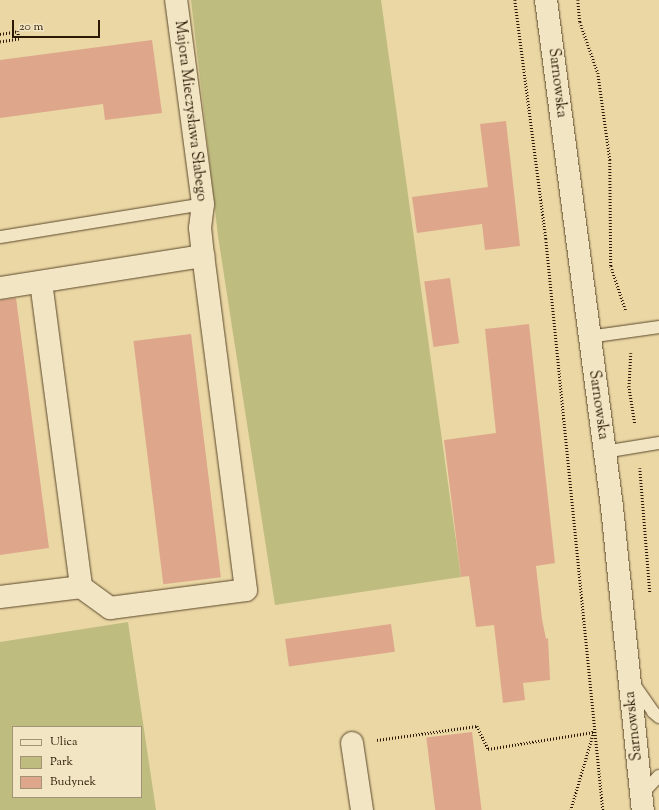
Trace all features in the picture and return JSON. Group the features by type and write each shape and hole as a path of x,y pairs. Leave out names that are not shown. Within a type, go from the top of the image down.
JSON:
{"street":[{"name":"Majora Mieczysława Słabego","path":"81,587 110,608 246,590 203,256 200,228 203,204 176,0"},
{"name":"Sarnowska","path":"546,0 588,337 604,452 642,803"},
{"path":"0,288 203,256"},
{"path":"0,598 81,587 42,282"},
{"path":"352,743 362,810"}],"lane":[{"path":"0,237 203,204"},
{"path":"588,337 659,327"},
{"path":"604,452 659,443"},
{"path":"629,678 653,712 659,717"},
{"path":"642,803 659,776"}],"path":[{"path":"516,0 546,238 594,732 603,810"},
{"path":"0,34 18,31 19,38 0,42"},
{"path":"352,743 477,726 488,749 594,732"},
{"path":"571,810 594,732"}],"green space":[{"path":"191,0 381,0 461,577 275,605 218,236"},
{"path":"128,622 156,810 0,810 0,642"}],"building":[{"path":"152,40 162,113 105,120 103,104 0,118 0,60"},
{"path":"506,121 520,246 485,250 482,224 417,233 412,197 488,187 480,124"},
{"path":"450,278 459,343 433,347 424,282"},
{"path":"16,298 49,548 0,555 0,300"},
{"path":"529,324 555,563 536,566 542,619 546,639 548,638 550,680 523,683 525,700 503,703 494,625 476,627 469,576 461,577 444,440 496,433 485,329"},
{"path":"191,334 221,577 163,584 133,341"},
{"path":"391,624 395,652 289,667 285,639"},
{"path":"472,732 482,810 435,810 426,738"}]}
